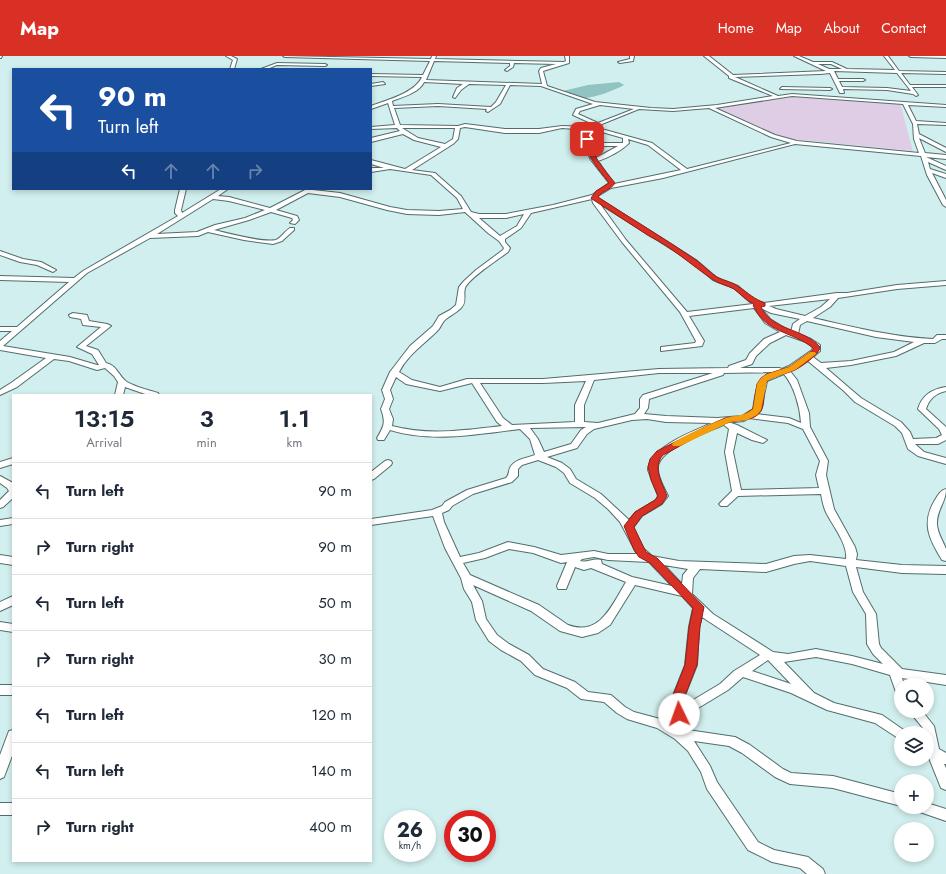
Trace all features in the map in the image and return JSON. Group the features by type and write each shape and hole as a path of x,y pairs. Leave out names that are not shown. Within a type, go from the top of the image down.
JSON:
{"street":[{"path":"228,56 235,59 232,68"},
{"path":"285,56 433,59 477,61 490,64 512,62 564,64"},
{"path":"525,56 524,62 527,67"},
{"path":"372,74 467,83 518,85 535,77 543,69 568,62 567,56"},
{"path":"620,62 632,60 632,56"},
{"path":"706,56 732,76 731,78 777,97"},
{"path":"796,56 830,71 846,98"},
{"path":"886,56 900,73 919,101 946,106"},
{"path":"911,56 946,57"},
{"path":"322,68 330,57"},
{"path":"379,63 391,62 399,59"},
{"path":"372,108 414,90 421,85 433,59"},
{"path":"470,66 477,61"},
{"path":"507,70 512,66 512,62"},
{"path":"811,63 830,63 846,70 870,70 900,73"},
{"path":"266,68 277,64 325,65"},
{"path":"870,70 870,66 872,65"},
{"path":"888,66 894,66"},
{"path":"732,76 820,73 830,71 838,67"},
{"path":"881,71 877,74 946,73"},
{"path":"535,77 544,86 598,104 673,110 710,107 792,95 905,102 935,99"},
{"path":"535,77 544,86"},
{"path":"836,80 863,80"},
{"path":"905,80 923,80"},
{"path":"372,85 383,83"},
{"path":"455,97 459,89 467,83"},
{"path":"481,114 492,108 502,98 508,85"},
{"path":"782,88 912,90 946,86"},
{"path":"813,96 814,92 830,89"},
{"path":"372,100 387,101 392,107 394,120 404,133 426,142 445,146"},
{"path":"905,102 914,122 921,149 929,170 942,190 946,205"},
{"path":"598,104 578,110 575,115 608,134 625,136 655,147 685,170"},
{"path":"392,107 438,105 492,108"},
{"path":"710,107 774,137 797,143 924,157 946,157"},
{"path":"372,128 398,126 473,126 505,132 539,131 562,127 594,127 640,108"},
{"path":"914,122 946,124"},
{"path":"372,140 404,133 414,130 419,126"},
{"path":"406,171 455,139 458,127"},
{"path":"594,127 587,139 587,144 594,160 612,183 607,188"},
{"path":"917,135 942,145 946,150"},
{"path":"594,160 611,154 624,145 626,143 625,136"},
{"path":"664,349 695,345 700,342 684,314 595,202 595,197 598,192 607,188 797,143"},
{"path":"587,144 624,145"},
{"path":"921,149 942,145"},
{"path":"924,157 946,168"},
{"path":"372,162 393,169 433,174 459,197 469,213 474,215 490,217 506,216 595,197 694,261 715,279 736,287 752,301 774,311 876,335 922,341 937,340 940,337 946,337"},
{"path":"372,170 393,169"},
{"path":"929,170 946,176"},
{"path":"181,215 178,213 178,210 183,190"},
{"path":"0,345 17,328 85,272 149,236 223,190"},
{"path":"149,236 192,234 247,219 271,210 310,190 325,191 389,209 407,212 439,213 468,210"},
{"path":"208,230 241,238 272,242 279,241 293,226 296,220 295,217 271,210 229,199 212,197"},
{"path":"501,240 503,237 519,227 529,212"},
{"path":"381,438 388,427 389,420 385,409 389,399 386,390 394,372 413,348 436,327 442,318 453,312 459,306 461,302 462,287 466,282 478,270 507,250 501,240 490,232 474,215"},
{"path":"607,217 627,218"},
{"path":"0,253 22,261 38,263 53,270"},
{"path":"891,288 901,284 946,277"},
{"path":"0,278 74,280"},
{"path":"684,314 891,288 946,283"},
{"path":"638,416 644,408 644,399 646,397 686,385 749,362 753,355 767,341 790,334 797,324 820,312 830,304 837,295"},
{"path":"629,526 639,514 659,502 663,496 652,467 655,459 660,453 728,423 750,416 757,410 764,380 770,376 787,370 816,351 817,347 808,340 790,334 767,321 760,313 760,305"},
{"path":"73,315 84,318 86,323 107,326 81,347 95,352 104,366"},
{"path":"0,329 17,328"},
{"path":"818,366 851,363 896,354 922,341"},
{"path":"0,348 70,359 97,368 108,366 122,382 152,394"},
{"path":"0,393 14,385 52,356"},
{"path":"808,357 858,400 898,424 906,432 911,447 921,454 946,461"},
{"path":"394,372 409,382 440,389 448,388 460,383 474,381 543,381 659,371 787,370"},
{"path":"787,370 793,380 805,413 806,427 824,461 821,475 825,491 832,517 850,547 852,554 850,562 858,592 871,614 873,644 877,651 896,672 898,678"},
{"path":"580,424 578,407 579,402 590,378"},
{"path":"474,381 500,420 509,427"},
{"path":"118,394 122,382"},
{"path":"910,442 938,441 946,436 942,427 922,409 923,403 929,396 935,392 946,389"},
{"path":"372,522 421,516 437,512 446,508 448,504 470,492 509,480 513,476 514,468 519,462 539,456 553,454 574,446 584,432 591,427 638,416 728,423 755,438 763,440"},
{"path":"750,416 789,421 806,427"},
{"path":"728,423 729,452 736,493"},
{"path":"388,427 408,433 444,435 522,426 603,424"},
{"path":"522,426 533,435 537,443 539,456"},
{"path":"537,443 553,454 561,466"},
{"path":"539,456 561,466 567,471 573,481 598,496 611,507 629,526 639,550 709,617 770,655 813,699"},
{"path":"0,464 12,461"},
{"path":"372,476 388,463"},
{"path":"0,478 11,486 12,488"},
{"path":"724,504 736,493 825,491"},
{"path":"0,505 12,492"},
{"path":"946,492 933,514 931,524 937,543 946,558"},
{"path":"437,512 441,529 466,578 469,589 477,601 481,620 492,638 525,658 539,672 571,685 585,696 607,698 631,716 660,724 680,734 692,747 706,770 712,785 753,846 772,856 803,862 818,874"},
{"path":"0,523 12,521"},
{"path":"456,561 481,556 508,545 534,550 561,559 573,560 594,554 608,557 650,559 679,565 766,568 794,560 810,558 902,569 946,570"},
{"path":"573,560 580,565 592,564 608,557"},
{"path":"0,559 12,561"},
{"path":"562,586 573,560"},
{"path":"592,564 634,580 686,594"},
{"path":"686,594 686,581 688,575 698,565"},
{"path":"466,578 535,608 568,630 582,633 594,630 606,622 634,580"},
{"path":"0,606 12,600"},
{"path":"680,734 679,714 676,703 691,665 694,627 699,607"},
{"path":"0,626 12,628"},
{"path":"679,714 724,687 742,672 770,655 788,658 816,653 835,656 931,680 946,680"},
{"path":"742,672 795,690 831,707 878,720 894,730"},
{"path":"0,690 12,690"},
{"path":"921,718 928,726 935,755 946,784"},
{"path":"680,734 731,741 746,749 778,773 790,778 832,782 894,798"},
{"path":"0,773 12,738"},
{"path":"0,809 12,809"},
{"path":"934,811 946,815"}],"shaded area":[{"path":"785,95 900,103 913,151 782,138 711,107"}],"water":[{"path":"619,82 624,85 588,98 577,98 563,91 588,85"}],"slow traffic":[{"path":"677,444 708,428 728,420 750,416 757,410 764,380 770,376 792,368 812,354"}],"route":[{"path":"587,139 588,149 591,155 612,183 610,186 598,192 594,198 694,261 715,279 736,287 752,301 762,304 756,305 760,313 767,321 785,332 808,340 817,347 816,351 792,368 770,376 764,380 757,410 750,416 728,420 708,428 660,453 655,459 652,467 663,496 659,502 639,514 629,526 632,536 642,555 653,561 699,607 694,627 691,665 677,697 676,703 679,714"}]}
